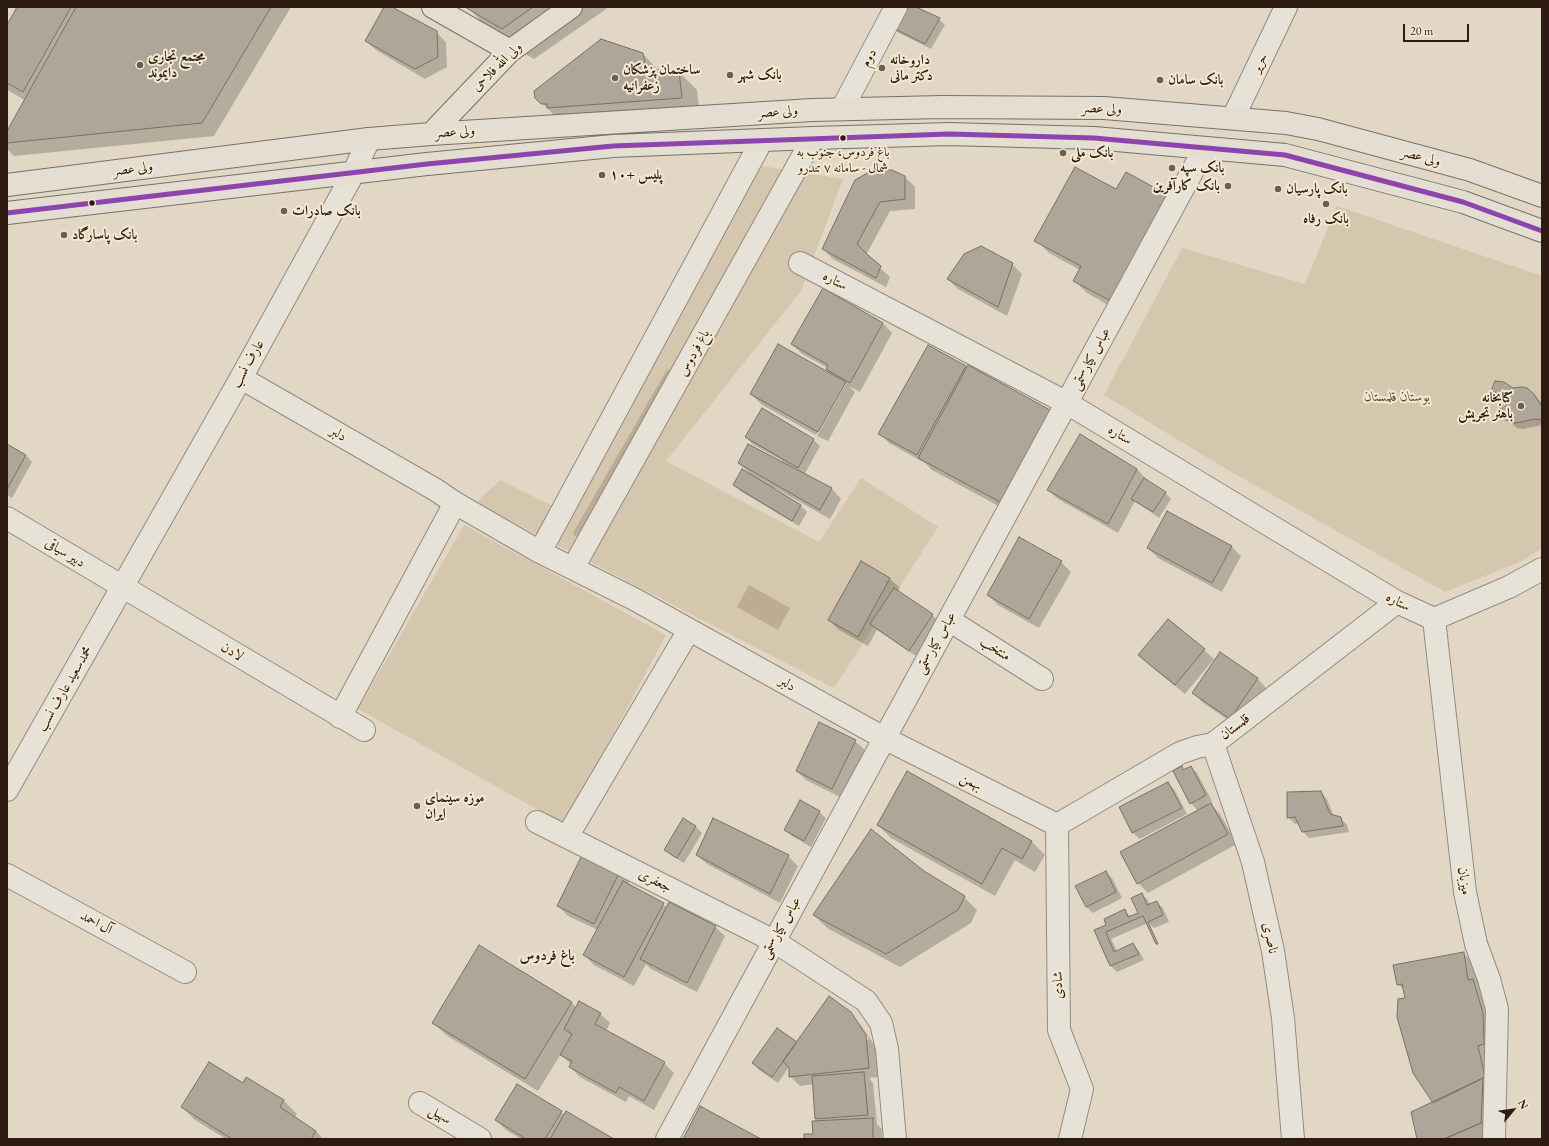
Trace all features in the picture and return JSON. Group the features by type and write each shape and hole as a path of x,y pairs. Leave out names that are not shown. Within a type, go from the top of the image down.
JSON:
{"main road":[{"path":"433,7 510,51"},
{"name":"ولی‌ الله فلاحی","path":"431,134 510,51 571,7"},
{"name":"ولی عصر","path":"7,185 369,139 431,134 842,109 942,107 1104,108 1286,122 1318,129 1470,170 1542,196"},
{"path":"428,164 431,134"},
{"name":"ولی عصر","path":"7,213 354,172 613,146 949,134 1079,138 1285,155 1464,202 1542,231"}],"street":[{"name":"دوم","path":"842,109 896,7"},
{"name":"حریر","path":"1233,118 1286,7"},
{"name":"باغ فردوس","path":"573,568 813,138"},
{"name":"عارف نسب","path":"123,587 241,378 354,172 369,139"},
{"path":"540,552 762,140"},
{"name":"عباس کیارستمی","path":"667,1139 1205,148"},
{"name":"ستاره","path":"800,263 1066,403 1398,602 1434,619"},
{"name":"دلبر","path":"241,378 436,490 455,503 540,552 573,568 728,651 884,738"},
{"path":"340,717 455,503"},
{"name":"دبیر سیاقی","path":"7,518 123,587"},
{"path":"1434,619 1509,587 1542,569"},
{"name":"لادن","path":"123,587 364,730"},
{"name":"محمدسعید عارف نسب","path":"7,790 123,587"},
{"name":"قلمستان","path":"1057,826 1180,753 1197,747 1213,744 1398,602"},
{"name":"میزبان","path":"1434,619 1464,892 1476,944 1490,979 1497,1009 1494,1139"},
{"name":"منتخب","path":"949,620 1042,679"},
{"path":"567,837 689,630"},
{"name":"بهمن","path":"884,738 1057,826"},
{"name":"ناصری","path":"1213,744 1253,862 1273,951 1283,1018 1293,1139"},
{"name":"جعفری","path":"537,822 774,941"},
{"name":"شادی","path":"1057,826 1058,1030 1082,1088 1070,1139"},
{"name":"آل احمد","path":"7,875 185,972"},
{"path":"774,941 866,1001 881,1023 887,1049 895,1139"},
{"name":"سهیل","path":"420,1103 480,1139"}],"green space":[{"path":"749,164 843,179 801,291 666,461 819,542 861,478 938,527 834,688 476,503 500,480 553,506"},
{"name":"بوستان قلمستان","path":"1337,206 1542,276 1542,548 1522,561 1445,592 1228,470 1104,395 1182,248 1305,284"},
{"path":"464,525 666,635 565,825 358,709"}],"shaded area":[{"path":"749,585 790,608 778,630 737,607"}],"building":[{"path":"17,7 71,7 23,92 7,83 7,25"},
{"name":"مجتمع تجاری دایموند","path":"76,7 271,7 202,123 7,143 7,131"},
{"path":"384,7 392,7 437,31 438,57 415,69 365,41"},
{"path":"465,7 533,7 502,29"},
{"path":"902,7 916,7 940,18 925,44 891,27"},
{"name":"ساختمان پزشکان زعفرانیه","path":"601,39 643,53 646,69 679,70 682,98 547,108 547,104 541,104 535,98 534,91"},
{"path":"1075,167 1116,189 1126,172 1168,195 1111,301 1073,281 1081,266 1034,241"},
{"path":"873,170 892,170 905,176 905,199 880,202 857,244 881,266 876,278 822,249 855,180"},
{"path":"981,246 1013,263 998,307 947,279 964,254"},
{"path":"823,288 883,323 850,383 826,369 828,365 791,344"},
{"path":"778,344 846,382 818,432 750,394"},
{"path":"928,345 966,366 917,455 878,434"},
{"path":"968,365 1050,410 1000,502 918,458"},
{"path":"1495,381 1504,382 1513,388 1527,388 1534,394 1542,407 1542,420 1535,419 1516,423 1504,419 1501,415 1499,394 1491,391"},
{"path":"762,408 814,439 798,468 745,437"},
{"path":"1080,434 1137,469 1108,524 1047,490"},
{"path":"7,444 26,455 7,489"},
{"path":"748,444 832,488 820,510 738,463"},
{"path":"742,469 801,505 792,521 733,485"},
{"path":"1144,478 1166,492 1153,512 1131,499"},
{"path":"1167,511 1232,546 1212,583 1147,548"},
{"path":"1019,537 1062,561 1029,619 987,595"},
{"path":"861,561 890,578 858,637 828,620"},
{"path":"894,588 933,614 909,651 870,624"},
{"path":"1168,619 1205,649 1175,685 1138,655"},
{"path":"1220,652 1258,678 1230,719 1192,693"},
{"path":"819,722 856,740 832,789 796,771"},
{"path":"1182,766 1183,770 1191,766 1206,795 1190,804 1173,771"},
{"path":"907,771 1032,841 1022,859 1002,848 982,884 877,825"},
{"path":"1168,782 1182,808 1132,833 1119,807"},
{"path":"1321,791 1330,814 1341,817 1343,826 1302,832 1295,817 1287,818 1287,792"},
{"path":"800,800 820,811 804,841 784,830"},
{"path":"1211,803 1228,834 1137,884 1120,852"},
{"path":"683,818 696,826 677,858 664,850"},
{"path":"713,818 789,855 770,894 696,855"},
{"path":"871,829 924,871 965,896 958,910 886,954 813,915"},
{"path":"584,851 621,869 594,924 557,906"},
{"path":"1106,871 1116,892 1086,907 1075,886"},
{"path":"623,881 664,903 624,977 583,955"},
{"path":"1142,893 1147,905 1157,901 1163,915 1148,922 1158,944 1156,944 1143,916 1106,932 1114,952 1133,943 1139,954 1110,966 1094,930 1106,925 1104,919 1125,909 1128,917 1138,913 1131,898"},
{"path":"669,902 716,926 687,983 640,959"},
{"path":"479,945 572,1002 525,1079 432,1023"},
{"path":"1464,952 1468,980 1473,979 1483,1013 1484,1044 1478,1046 1485,1077 1433,1103 1413,1073 1397,1017 1398,999 1405,998 1402,984 1397,985 1393,965"},
{"path":"829,996 851,1012 866,1035 869,1068 789,1077 789,1068 783,1061"},
{"path":"579,1001 601,1013 595,1024 665,1062 644,1101 619,1087 616,1093 569,1067 572,1061 560,1055 572,1034 564,1029"},
{"path":"777,1028 797,1042 772,1077 752,1063"},
{"path":"209,1062 243,1083 246,1077 284,1100 280,1107 316,1131 311,1139 232,1139 181,1107"},
{"path":"864,1072 868,1115 815,1119 812,1076"},
{"path":"1483,1078 1481,1123 1444,1139 1417,1139 1411,1112"},
{"path":"517,1084 562,1111 545,1139 526,1139 495,1120"},
{"path":"700,1106 761,1139 683,1139"},
{"path":"566,1111 614,1139 550,1139"},
{"path":"873,1118 873,1139 804,1139 804,1134 813,1134 812,1121"},
{"path":"1487,1121 1486,1139 1444,1139 1481,1123"}],"waterway":[{"path":"577,533 669,373"}],"transit line":[{"path":"7,213 427,164 613,146 949,134 1094,138 1285,155 1463,202 1542,231"}],"place":[{"name":"مجتمع تجاری دایموند","path":"140,65"},
{"name":"داروخانه دکتر مانی","path":"882,68"},
{"name":"بانک شهر","path":"730,75"},
{"name":"ساختمان پزشکان زعفرانیه","path":"615,78"},
{"name":"بانک سامان","path":"1160,80"},
{"name":"باغ فردوس، جنوب به شمال - سامانه ۷ تندرو","path":"843,138"},
{"name":"بانک ملی","path":"1063,153"},
{"name":"بانک سپه","path":"1172,168"},
{"name":"پلیس +۱۰","path":"602,175"},
{"name":"بانک کارآفرین","path":"1228,186"},
{"name":"بانک پارسیان","path":"1278,189"},
{"name":"بانک رفاه","path":"1326,204"},
{"name":"بانک صادرات","path":"284,211"},
{"name":"بانک پاسارگاد","path":"64,235"},
{"name":"کتابخانه باهنر تجریش","path":"1521,406"},
{"name":"موزه سینمای ایران","path":"417,806"}],"district":[{"name":"باغ فردوس","path":"547,956"}]}
